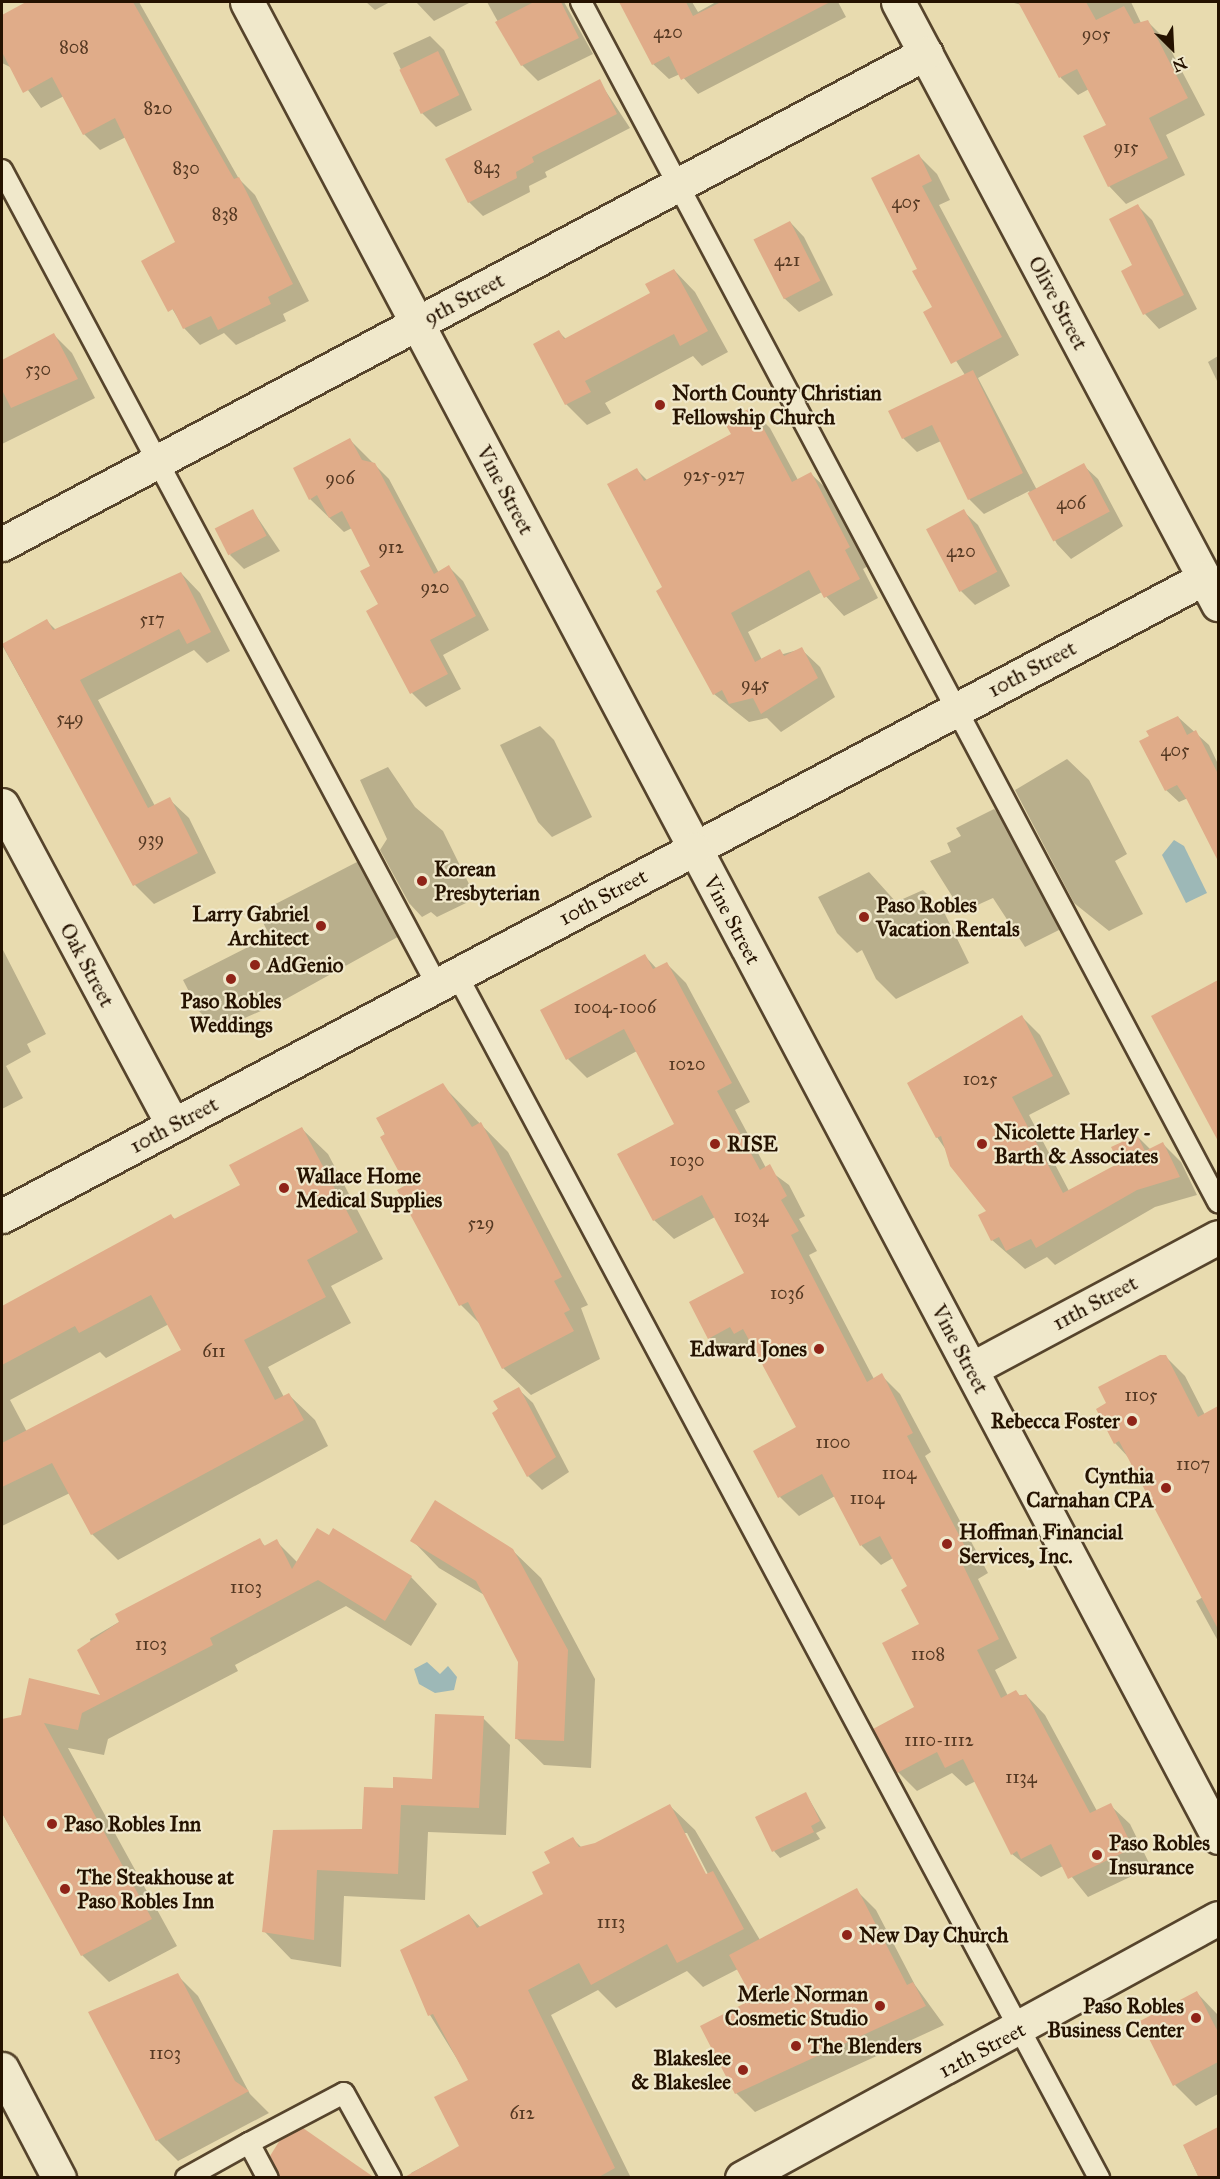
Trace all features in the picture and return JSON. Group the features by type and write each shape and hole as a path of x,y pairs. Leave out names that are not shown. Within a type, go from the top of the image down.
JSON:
{"street":[{"name":"Vine Street","path":"246,2 1218,1837"},
{"name":"Olive Street","path":"898,2 1211,591"},
{"name":"9th Street","path":"2,544 926,53"},
{"name":"10th Street","path":"2,1216 955,710 1211,591"},
{"name":"Oak Street","path":"2,805 172,1125"},
{"name":"11th Street","path":"971,1369 1218,1237"},
{"name":"12th Street","path":"742,2178 1022,2029 1218,1918"},
{"path":"2,2069 59,2178"}],"lane":[{"path":"580,2 1218,1202"},
{"path":"2,170 156,462 447,980 1022,2029 1099,2178"},
{"path":"194,2176 249,2143 344,2093 391,2178"},
{"path":"249,2143 268,2178"}],"water":[{"path":"1174,840 1184,846 1207,893 1186,903 1162,855"},
{"path":"427,1662 440,1674 448,1666 457,1677 454,1690 435,1693 419,1684 414,1669"}],"building":[{"path":"26,2 133,2 234,179 239,177 293,284 268,297 271,304 218,330 211,316 183,329 173,309 168,312 141,261 175,242 115,118 83,135 52,77 23,93 2,52 2,15"},
{"path":"534,2 561,2 579,38 521,66 495,22"},
{"path":"619,2 686,2 693,16 721,2 830,2 681,80 669,56 652,65"},
{"path":"1018,2 1086,2 1096,20 1124,6 1134,24 1148,20 1188,98 1149,118 1168,158 1108,187 1083,136 1106,125 1077,69 1059,78"},
{"path":"438,51 459,95 421,114 399,70"},
{"path":"600,79 617,114 532,157 534,162 516,172 517,178 468,203 445,159"},
{"path":"919,154 932,181 922,186 1002,337 951,364 923,312 932,307 912,271 917,269 871,178"},
{"path":"1138,204 1184,295 1143,315 1121,271 1132,265 1109,219"},
{"path":"790,221 820,281 784,299 753,240"},
{"path":"674,269 708,331 680,346 674,334 585,381 591,392 565,405 533,344 559,330 564,339 650,293 645,284"},
{"path":"54,333 78,379 11,408 2,390 2,360"},
{"path":"973,370 1023,473 968,500 932,425 902,439 888,411"},
{"path":"752,407 792,482 811,472 850,547 845,550 860,579 824,598 809,570 731,613 755,662 780,649 784,656 802,647 818,678 761,714 753,698 729,704 722,690 713,695 656,591 662,587 607,484 637,468 644,481 731,434 724,422"},
{"path":"350,438 362,460 375,463 434,574 449,565 476,616 430,640 448,674 410,694 366,611 378,604 360,571 370,566 342,511 329,518 317,495 309,500 293,468"},
{"path":"1084,463 1110,512 1053,542 1027,493"},
{"path":"253,509 267,536 228,555 215,529"},
{"path":"964,509 997,572 959,592 926,529"},
{"path":"181,572 211,632 187,644 179,629 80,680 148,808 170,797 198,853 133,886 2,644 47,619 53,630"},
{"path":"1178,716 1187,735 1196,730 1218,774 1218,861 1187,800 1177,785 1165,791 1139,741 1149,736 1146,731"},
{"path":"645,954 653,969 667,962 732,1083 717,1091 760,1170 770,1164 787,1196 781,1200 799,1231 791,1235 867,1382 882,1373 913,1433 907,1436 969,1554 960,1559 999,1639 977,1650 1001,1698 1016,1690 1020,1696 1026,1694 1090,1813 1111,1803 1133,1848 1068,1879 1051,1844 1021,1859 1017,1851 1011,1855 963,1759 945,1768 937,1752 897,1773 873,1729 914,1707 882,1643 919,1624 901,1590 907,1586 880,1536 860,1546 822,1474 778,1498 753,1451 796,1427 743,1329 734,1334 730,1327 708,1339 689,1302 744,1273 702,1195 653,1221 617,1154 674,1124 624,1029 566,1060 540,1010"},
{"path":"1218,980 1218,1141 1151,1016"},
{"path":"1022,1015 1053,1076 1012,1097 1063,1193 1119,1163 1111,1147 1137,1135 1145,1151 1163,1142 1180,1177 1137,1190 1036,1248 1031,1239 1006,1251 999,1237 991,1241 978,1215 986,1211 950,1166 941,1136 936,1138 907,1083"},
{"path":"443,1083 472,1127 481,1122 562,1277 554,1281 570,1310 564,1313 574,1331 502,1369 468,1302 459,1306 397,1190 406,1185 380,1137 385,1134 376,1118"},
{"path":"302,1127 358,1232 307,1260 326,1297 244,1340 275,1400 289,1393 304,1420 91,1535 52,1463 2,1487 2,1443 181,1350 151,1295 79,1333 75,1326 2,1365 2,1306 171,1214 174,1219 240,1185 229,1165"},
{"path":"1160,1355 1166,1355 1198,1417 1218,1406 1218,1629 1119,1441 1114,1444 1096,1409 1106,1403 1098,1387"},
{"path":"519,1387 556,1457 527,1477 492,1413 498,1409 493,1401"},
{"path":"435,1500 513,1549 568,1650 564,1741 515,1739 518,1662 476,1581 410,1541"},
{"path":"317,1528 329,1535 333,1528 412,1576 385,1621 318,1580 210,1638 213,1645 82,1713 78,1730 44,1723 152,1919 81,1956 2,1813 2,1719 21,1715 29,1678 100,1695 77,1650 119,1622 115,1614 260,1538 264,1546 277,1539 292,1569"},
{"path":"435,1714 484,1716 479,1808 401,1805 398,1874 317,1870 314,1940 262,1932 273,1830 362,1829 364,1787 393,1788 393,1777 432,1779"},
{"path":"806,1792 820,1821 811,1826 814,1832 772,1852 755,1817"},
{"path":"670,1804 706,1874 713,1871 744,1929 677,1963 667,1944 591,1985 579,1963 528,1990 615,2168 597,2178 403,2178 459,2146 434,2097 468,2080 433,2014 428,2016 400,1950 469,1914 477,1928 543,1894 532,1872 550,1863 544,1852 573,1837 579,1847 595,1843"},
{"path":"857,1888 907,1985 913,1982 926,2006 735,2094 700,2026 753,1999 729,1955"},
{"path":"178,1973 235,2081 249,2091 156,2141 88,2012"},
{"path":"1197,1991 1218,2032 1218,2062 1173,2086 1140,2021"},
{"path":"1218,2127 1218,2178 1199,2178 1183,2145"},
{"path":"303,2128 375,2178 279,2176 270,2156 280,2140"}],"place":[{"name":"North County Christian Fellowship Church","path":"660,405"},
{"name":"Korean Presbyterian","path":"422,881"},
{"name":"Paso Robles Vacation Rentals","path":"864,917"},
{"name":"Larry Gabriel Architect","path":"321,926"},
{"name":"AdGenio","path":"255,965"},
{"name":"Paso Robles Weddings","path":"231,979"},
{"name":"RISE","path":"715,1144"},
{"name":"Nicolette Harley - Barth & Associates","path":"982,1144"},
{"name":"Wallace Home Medical Supplies","path":"284,1188"},
{"name":"Edward Jones","path":"819,1349"},
{"name":"Rebecca Foster","path":"1132,1421"},
{"name":"Cynthia Carnahan CPA","path":"1166,1488"},
{"name":"Hoffman Financial Services, Inc.","path":"947,1544"},
{"name":"Paso Robles Inn","path":"52,1824"},
{"name":"Paso Robles Insurance","path":"1097,1855"},
{"name":"The Steakhouse at Paso Robles Inn","path":"65,1889"},
{"name":"New Day Church","path":"847,1935"},
{"name":"Merle Norman Cosmetic Studio","path":"880,2006"},
{"name":"Paso Robles Business Center","path":"1196,2018"},
{"name":"The Blenders","path":"796,2046"},
{"name":"Blakeslee & Blakeslee","path":"743,2070"}]}
